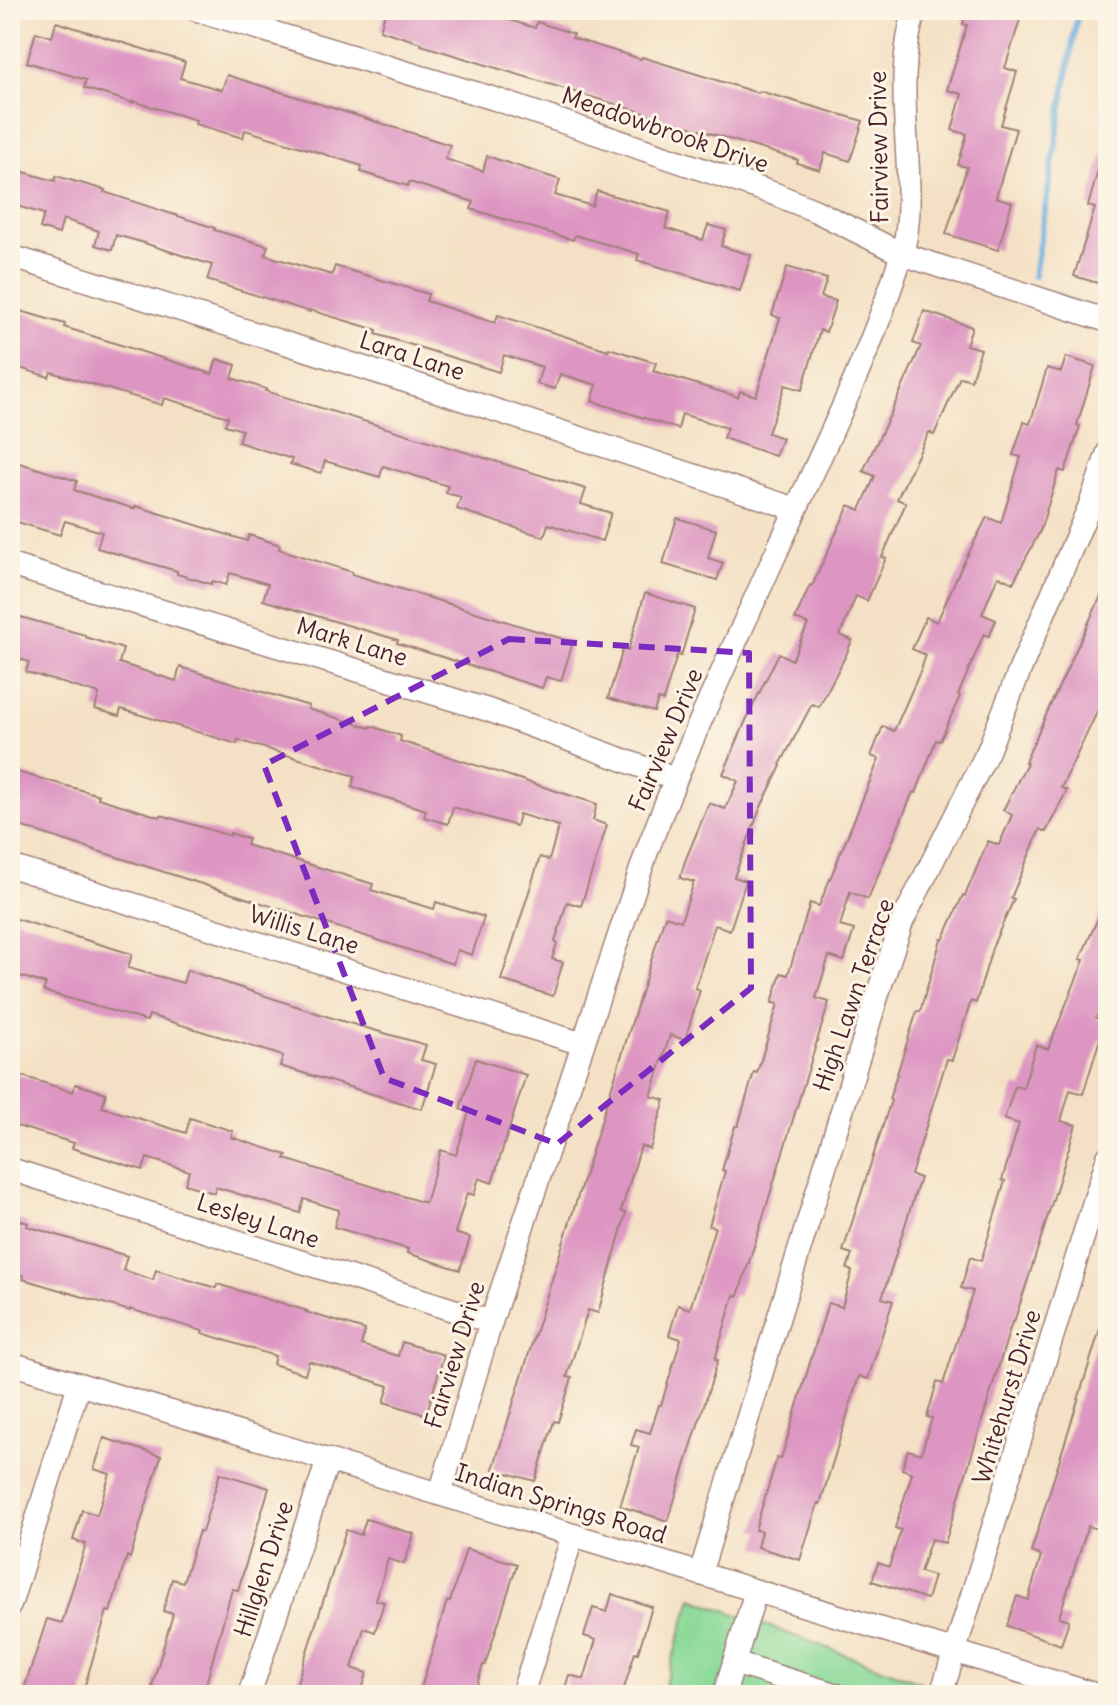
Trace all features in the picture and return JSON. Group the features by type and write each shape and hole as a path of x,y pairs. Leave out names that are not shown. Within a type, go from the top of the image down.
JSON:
{"street":[{"name":"Meadowbrook Drive","path":"197,10 495,99 775,194 902,254 1108,321"},
{"name":"Fairview Drive","path":"440,1494 491,1322 647,851 675,779 853,386 902,254 908,228 909,191 904,66 909,28 915,10"},
{"name":"Lara Lane","path":"10,256 796,509"},
{"name":"High Lawn Terrace","path":"700,1574 902,922 988,751 1090,505 1108,452"},
{"name":"Mark Lane","path":"10,565 488,710 675,779"},
{"name":"Willis Lane","path":"10,866 583,1044"},
{"name":"Whitehurst Drive","path":"941,1695 1108,1157"},
{"name":"Lesley Lane","path":"10,1169 491,1322"},
{"name":"Indian Springs Road","path":"10,1363 1095,1695"},
{"path":"10,1605 79,1384"},
{"name":"Hillglen Drive","path":"249,1695 328,1460"},
{"path":"522,1695 573,1535"},
{"path":"724,1695 756,1591"},
{"path":"734,1663 837,1695"}],"highlighted area":[{"path":"509,639 749,653 751,988 557,1144 384,1078 264,765"}],"green space":[{"path":"692,1598 955,1695 661,1695"}],"building":[{"path":"386,10 477,10 535,28 537,22 574,34 572,38 641,59 863,121 850,161 825,153 820,170 797,163 798,160 380,30"},
{"path":"967,10 1023,10 1005,68 1017,72 1001,125 1016,129 996,197 1012,202 998,250 946,234 967,167 958,165 967,134 952,130 962,94 947,90 967,25 963,24"},
{"path":"56,22 185,62 180,78 222,90 227,75 450,145 445,159 483,171 487,156 560,180 555,195 592,206 597,191 670,212 665,228 703,240 708,225 726,230 721,246 751,255 740,291 637,260 639,254 575,235 573,240 471,209 474,202 409,182 408,186 361,172 362,166 308,149 245,130 243,138 195,124 196,120 84,88 86,80 27,62 36,32 52,37"},
{"path":"1103,153 1108,154 1108,286 1074,276 1095,208 1088,206"},
{"path":"10,168 55,181 56,176 105,190 214,230 268,246 265,255 332,275 335,266 428,294 426,301 495,323 498,315 609,348 656,363 653,371 738,397 740,391 756,396 780,318 772,315 787,267 827,279 821,297 836,301 826,332 820,330 802,390 785,385 768,433 782,438 775,456 723,438 727,428 682,414 678,429 592,401 597,385 560,374 555,389 537,384 542,367 504,355 499,372 376,334 377,330 207,280 212,265 141,242 116,235 112,250 95,245 99,231 63,219 59,234 40,228 44,214 10,204"},
{"path":"17,310 212,374 217,359 236,365 232,378 265,391 586,489 581,504 611,513 602,541 548,524 544,537 457,509 461,497 446,493 448,486 383,466 380,477 325,461 321,473 290,464 292,459 238,442 242,430 225,425 228,417 164,398 162,405 51,372 49,377 10,365 10,332"},
{"path":"924,311 972,327 966,345 981,349 971,380 960,377 934,435 929,432 897,499 906,503 882,557 886,558 867,601 856,596 840,635 852,640 846,655 819,707 812,704 760,809 734,877 746,881 730,930 715,925 695,988 700,990 685,1040 670,1035 651,1096 665,1100 650,1149 641,1146 621,1211 626,1213 598,1313 588,1310 567,1377 572,1378 558,1422 554,1421 535,1481 493,1469 665,916 681,921 694,882 680,878 685,861 709,803 725,809 738,781 723,774 747,718 779,653 792,660 808,624 795,619 810,585 849,505 860,510 875,476 863,471 921,346 913,343"},
{"path":"1066,357 1095,366 1065,472 1059,470 1040,531 1013,583 998,576 982,614 996,620 989,636 984,634 960,696 940,741 936,740 916,793 913,792 868,899 850,892 840,926 854,930 844,961 829,956 816,998 829,1002 738,1296 734,1295 715,1359 718,1360 668,1521 620,1506 639,1447 631,1445 636,1429 650,1433 681,1339 669,1335 678,1305 690,1309 715,1227 709,1226 725,1171 722,1170 778,1004 772,1003 781,973 788,975 810,903 819,906 879,759 871,756 883,726 894,731 920,672 926,655 912,649 926,617 937,622 987,517 1001,523 1021,457 1013,455 1024,422 1030,424 1047,368 1061,372"},
{"path":"10,460 77,481 74,490 247,541 249,535 280,545 279,549 352,574 573,642 561,681 546,677 542,688 397,643 398,640 263,600 268,584 230,573 226,585 177,574 177,571 97,548 102,532 65,521 60,535 11,520 16,504 10,502"},
{"path":"677,518 716,530 708,558 723,563 717,580 663,564"},
{"path":"1108,581 1108,689 1061,788 1067,790 1046,832 1040,829 993,945 976,1003 971,1001 952,1060 947,1059 911,1175 920,1178 882,1298 893,1301 868,1379 859,1376 800,1560 757,1547 761,1531 755,1530 777,1458 781,1459 828,1303 842,1307 852,1271 847,1269 852,1254 843,1251 941,939 965,896 988,841 999,845 1012,815 1003,810"},
{"path":"645,593 695,609 681,656 677,655 663,701 658,699 654,712 608,698 623,649 628,651"},
{"path":"10,614 123,649 119,663 176,681 180,667 371,726 401,736 400,741 597,804 593,820 607,825 581,906 567,902 552,959 563,962 553,996 501,980 540,857 549,860 559,826 519,814 516,826 453,807 448,824 424,817 426,810 352,787 355,776 238,740 237,744 121,709 119,716 95,709 99,694 26,672 29,662 10,656"},
{"path":"10,770 99,795 98,798 160,817 230,836 230,833 248,839 246,845 373,884 371,890 434,909 436,902 484,917 472,955 457,950 453,964 10,823"},
{"path":"1108,895 1108,988 1096,1018 1108,1023 1108,1031 1104,1040 1100,1039 1083,1094 1070,1090 1061,1121 1076,1125 945,1543 931,1539 920,1572 934,1576 927,1599 872,1581 878,1563 889,1567 901,1530 895,1528 912,1473 902,1469 908,1450 921,1454 932,1418 927,1417 937,1382 943,1384 973,1291 961,1288 970,1257 981,1261 1005,1181 1002,1180 1019,1124 1004,1119 1015,1086 1023,1088 1036,1045 1048,1049 1084,960 1080,959"},
{"path":"10,917 132,954 128,968 183,983 187,970 335,1019 426,1045 421,1060 436,1064 422,1109 280,1066 283,1056 149,1015 147,1021 43,991 46,984 10,973"},
{"path":"476,1059 526,1075 492,1183 479,1178 474,1195 467,1193 455,1233 470,1238 460,1270 407,1253 408,1249 334,1227 339,1210 304,1199 300,1213 216,1187 214,1193 185,1184 189,1171 147,1158 143,1170 72,1148 74,1143 10,1124 10,1072 73,1092 75,1084 106,1093 102,1107 186,1133 190,1118 233,1131 231,1137 287,1155 285,1159 425,1203 441,1150 456,1155 469,1112 460,1109"},
{"path":"10,1217 28,1223 27,1226 127,1256 123,1270 153,1280 156,1270 216,1288 217,1284 276,1301 365,1330 361,1345 398,1356 402,1342 444,1355 426,1415 384,1402 389,1386 309,1361 305,1374 273,1364 275,1356 203,1331 23,1279 24,1276 10,1272"},
{"path":"1104,1316 1108,1317 1108,1497 1098,1529 1088,1526 1059,1617 1069,1620 1061,1645 1007,1626 1017,1596 1028,1600 1041,1556 1031,1552"},
{"path":"104,1438 161,1456 130,1558 127,1556 110,1612 107,1611 82,1695 22,1695 47,1619 62,1623 86,1544 73,1540 82,1510 97,1515 110,1474 94,1469"},
{"path":"220,1473 269,1488 238,1590 232,1589 203,1695 151,1695 173,1614 163,1611 172,1579 183,1582"},
{"path":"366,1519 414,1534 404,1564 388,1559 376,1600 384,1602 375,1632 364,1628 352,1668 367,1673 362,1690 357,1689 355,1695 293,1695 346,1530 361,1535"},
{"path":"466,1549 517,1564 485,1665 474,1695 419,1695 447,1601 450,1602"},
{"path":"612,1594 652,1607 622,1695 563,1695 569,1675 584,1679 596,1640 584,1636 593,1608 607,1612"}],"waterway":[{"path":"1034,276 1078,10"}]}
